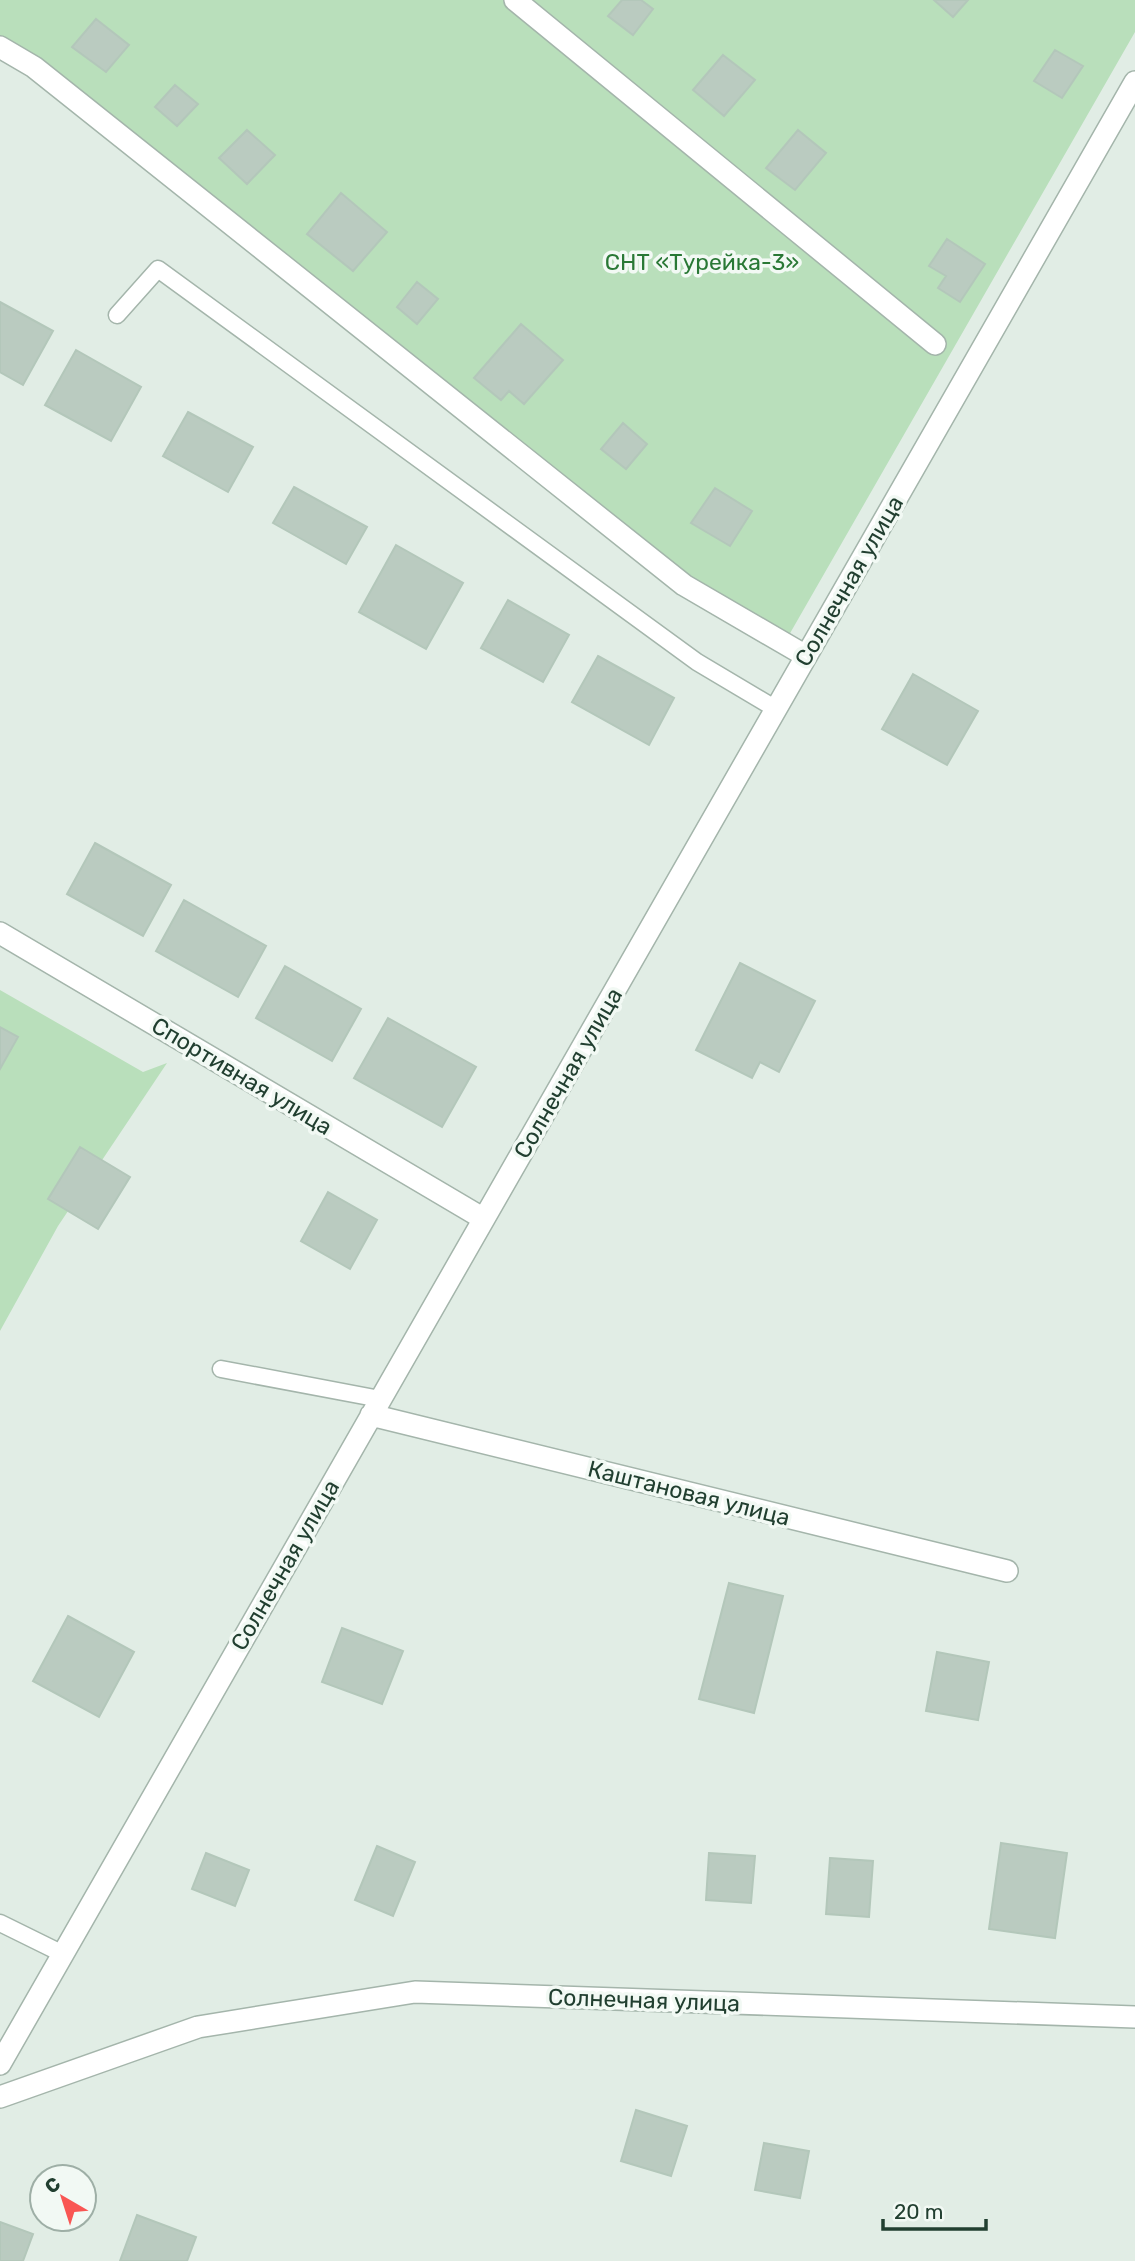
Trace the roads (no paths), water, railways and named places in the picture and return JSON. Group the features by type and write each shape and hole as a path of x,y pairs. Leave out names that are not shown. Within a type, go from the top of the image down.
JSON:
{"street":[{"path":"515,0 935,344"},
{"path":"0,47 34,67 684,584 806,656"},
{"name":"Солнечная улица","path":"0,2064 1135,82"},
{"name":"Спортивная улица","path":"0,933 484,1219"},
{"name":"Каштановая улица","path":"376,1407 1007,1571"},
{"name":"Солнечная улица","path":"0,2097 198,2026 415,1992 1135,2017"}],"lane":[{"path":"117,315 158,269 697,662 776,709"},
{"path":"221,1369 376,1407"},
{"path":"0,1923 62,1954"}],"park label":[{"name":"СНТ «Турейка-3»","path":"702,262"}]}
